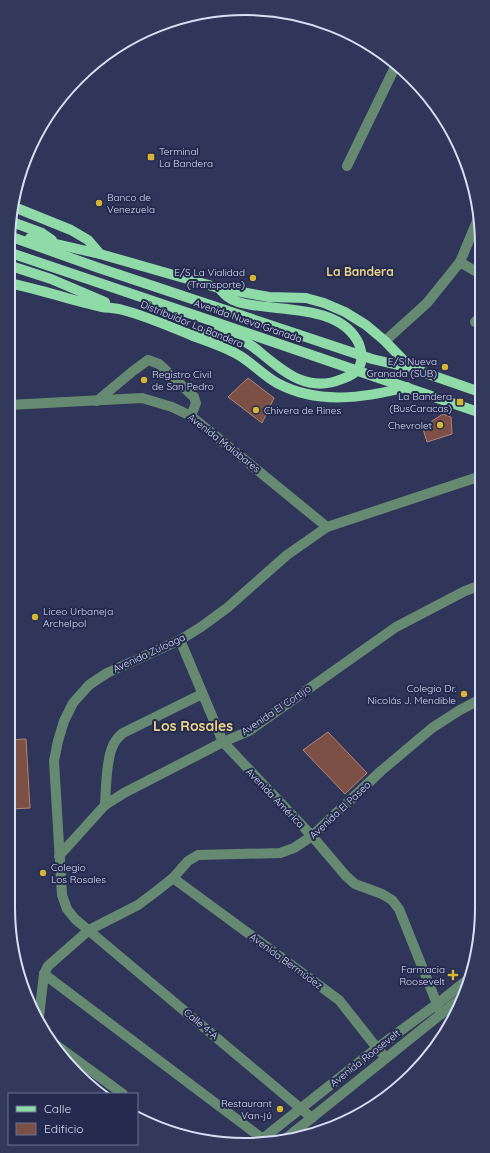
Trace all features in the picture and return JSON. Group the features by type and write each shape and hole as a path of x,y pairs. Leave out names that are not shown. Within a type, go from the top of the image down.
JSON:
{"main road":[{"path":"18,209 71,230 88,240 100,254"},
{"path":"16,223 42,233 58,243"},
{"path":"15,236 58,243 219,288 269,297 306,298 324,303 345,312 356,319 385,341 411,368"},
{"name":"Avenida Nueva Granada","path":"15,238 99,268 217,306 372,359 411,368 475,390"},
{"name":"Avenida Nueva Granada","path":"15,254 475,412"},
{"path":"15,267 51,279 122,309"},
{"name":"Distribuidor La Bandera","path":"15,285 102,307 122,309 236,353 278,383 292,390 329,398 350,398 407,388"},
{"path":"206,319 215,327 255,348 280,369 300,380 312,383 328,384 350,376 359,366 362,355 355,336 345,327 329,318 304,311 240,302 228,298 219,288"},
{"path":"217,306 242,311 260,306"},
{"path":"192,336 212,333 255,348"}],"street":[{"path":"347,166 394,70"},
{"path":"385,341 427,303 460,262 475,227"},
{"path":"460,262 475,271"},
{"path":"97,401 148,360 159,364 194,397 196,403 191,416"},
{"name":"Avenida Malabares","path":"15,405 142,398 172,407 191,416 327,527"},
{"name":"Avenida Zuloaga","path":"89,930 74,919 67,909 62,895 59,856 54,761 64,721 73,703 89,685 107,673 180,640 227,608 287,555 327,527 475,478"},
{"name":"Avenida El Cortijo","path":"59,856 105,805 124,793 223,742 249,731 396,627 465,591 475,588"},
{"name":"Avenida América","path":"180,640 223,742 312,836 346,876 355,884 392,900 399,909 441,1014"},
{"path":"105,805 109,759 111,749 116,740 123,733 202,694"},
{"name":"Avenida El Paseo","path":"44,974 48,966 89,930 138,905 173,878 188,861 198,855 280,853 294,848 312,836 381,771 432,728 475,702"},
{"name":"Avenida Bermúdez","path":"173,878 338,1000 386,1058"},
{"name":"Calle 4-A","path":"89,930 312,1118"},
{"path":"40,1011 44,974"},
{"path":"44,974 259,1138"},
{"name":"Avenida Roosevelt","path":"266,1137 377,1048 437,1004 463,983"},
{"name":"Avenida Roosevelt","path":"292,1133 454,1004"},
{"path":"67,1053 122,1093"}],"building":[{"name":"Chivera de Rines","path":"248,378 274,398 262,423 228,397"},
{"name":"Chevrolet","path":"443,414 451,417 452,434 427,442 423,429"},
{"path":"328,732 367,773 345,794 303,750"},
{"path":"26,739 30,808 15,809 15,740"}],"place":[{"name":"Terminal La Bandera","path":"151,157"},
{"name":"Banco de Venezuela","path":"99,203"},
{"name":"E/S La Vialidad (Transporte)","path":"253,278"},
{"name":"E/S Nueva Granada (SUB)","path":"445,367"},
{"name":"Registro Civil de San Pedro","path":"144,380"},
{"name":"La Bandera (BusCaracas)","path":"460,402"},
{"name":"Chivera de Rines","path":"256,410"},
{"name":"Chevrolet","path":"440,425"},
{"name":"Liceo Urbaneja Archelpol","path":"35,617"},
{"name":"Colegio Dr. Nicolás J. Mendible","path":"464,694"},
{"name":"Colegio Los Rosales","path":"43,873"},
{"name":"Farmacia Roosevelt","path":"453,975"},
{"name":"Restaurant Van-jú","path":"280,1109"}],"district":[{"name":"La Bandera","path":"360,271"},
{"name":"Los Rosales","path":"193,726"}]}
